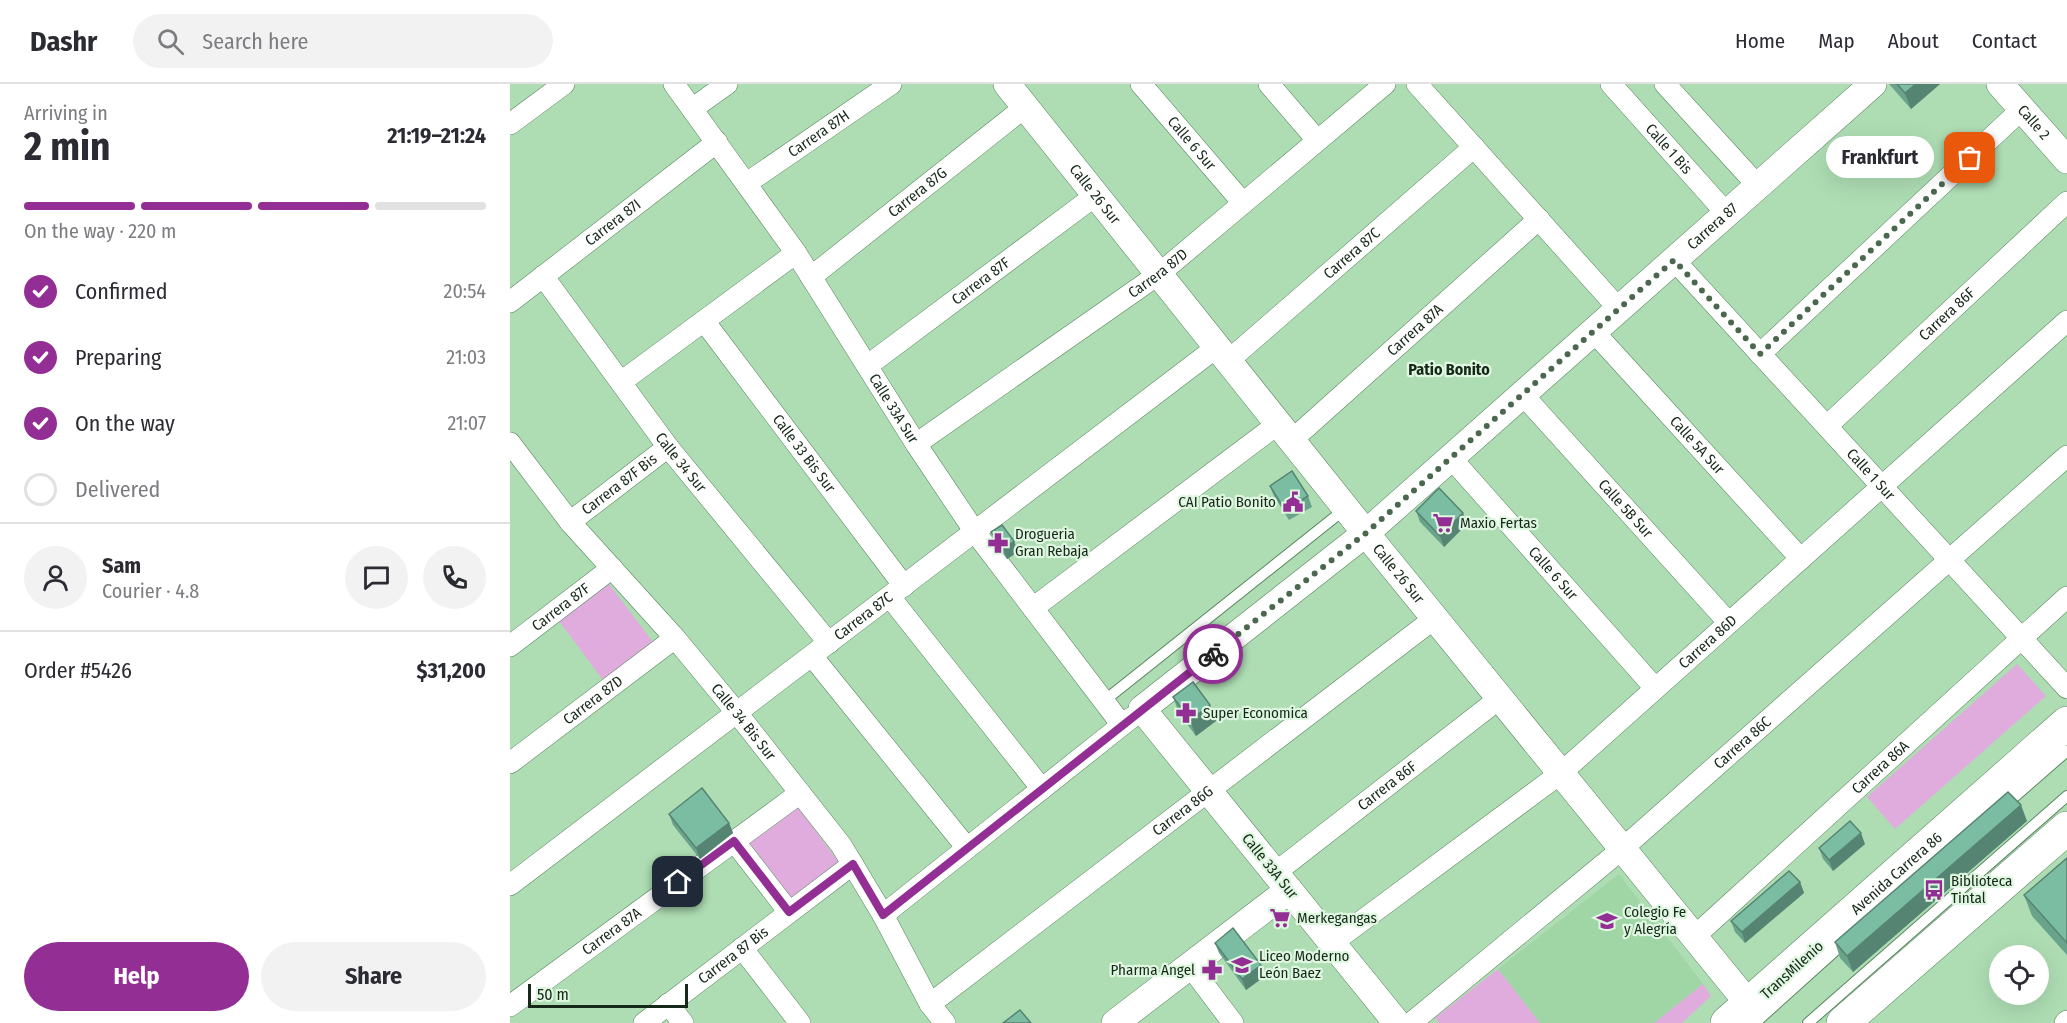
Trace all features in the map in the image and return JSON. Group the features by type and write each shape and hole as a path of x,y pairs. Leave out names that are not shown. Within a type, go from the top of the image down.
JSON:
{"main road":[{"name":"Avenida Carrera 86","path":"1743,1016 2067,723"},
{"path":"1843,1023 2065,834"}],"street":[{"path":"510,124 564,84"},
{"name":"Calle 33A Sur","path":"674,84 796,253 916,444 975,532 1104,701 1132,717 1209,791 1397,1023"},
{"path":"692,109 727,84"},
{"name":"Carrera 87H","path":"747,183 891,84"},
{"name":"Calle 26 Sur","path":"1007,84 1366,533 1694,937 1743,1016"},
{"name":"Calle 6 Sur","path":"1141,84 1243,203"},
{"path":"1269,84 1317,140"},
{"name":"Carrera 87D","path":"916,444 1159,274 1385,84"},
{"path":"1417,84 1619,309"},
{"name":"Calle 1 Bis","path":"1611,84 1727,214"},
{"name":"Carrera 87","path":"883,915 1366,533 1873,84"},
{"name":"Calle 2","path":"2000,84 2067,160"},
{"path":"1667,85 1758,186"},
{"name":"Carrera 87G","path":"811,277 1025,107"},
{"path":"1760,354 2022,109"},
{"name":"Carrera 87I","path":"510,302 717,142"},
{"name":"Carrera 87C","path":"510,885 975,532 1223,354 1474,147"},
{"name":"Carrera 87F","path":"867,366 1096,195"},
{"name":"Carrera 86F","path":"1827,426 2067,202"},
{"name":"Carrera 87A","path":"1033,608 1285,432 1539,219"},
{"path":"621,382 796,253"},
{"name":"Calle 1 Sur","path":"1674,260 2067,688"},
{"name":"Calle 34 Sur","path":"543,276 668,447 829,643"},
{"name":"Calle 33 Bis Sur","path":"704,321 897,592 1042,789"},
{"name":"Carrera 86D","path":"1332,943 1561,773 2067,321"},
{"name":"Calle 5A Sur","path":"1594,332 1801,559"},
{"name":"Calle 5B Sur","path":"1522,395 1729,623"},
{"name":"Calle 34 Bis Sur","path":"510,443 570,522 675,638 737,712 841,845 883,915 930,1004 945,1023"},
{"name":"Carrera 87F Bis","path":"570,522 668,447"},
{"name":"Carrera 86C","path":"1411,1023 1622,849 2067,456"},
{"name":"Calle 6 Sur","path":"1451,458 1656,688"},
{"name":"Carrera 87F","path":"512,640 612,568"},
{"name":"Carrera 86A","path":"1694,937 2067,597"},
{"name":"Carrera 86G","path":"930,1004 1435,618"},
{"name":"Carrera 87D","path":"510,763 675,638"},
{"path":"812,656 967,848"},
{"name":"Carrera 86F","path":"1114,1023 1190,966 1282,881 1500,698"},
{"name":"Carrera 87A","path":"510,1006 800,793"},
{"path":"734,841 789,912"},
{"name":"Carrera 87 Bis","path":"644,1023 853,864"},
{"path":"742,948 800,1023"},
{"path":"1190,966 1233,1023"},
{"path":"669,1004 683,1023"}],"lane":[{"path":"1104,701 1347,508"},
{"path":"1996,813 2067,751"},
{"path":"1808,1023 2067,796"},
{"name":"TransMilenio","path":"1743,1016 1853,936"}],"shaded area":[{"path":"609,584 653,642 603,680 559,621"},
{"path":"2017,664 2046,696 1895,829 1867,797"},
{"path":"797,806 841,865 792,902 747,844"},
{"name":"Colegio Fe y Alegría","path":"1619,874 1703,984 1654,1023 1540,1023 1498,969"},
{"path":"1498,969 1540,1023 1439,1023 1435,1018"},
{"path":"1703,984 1711,996 1682,1023 1654,1023"}],"building":[{"path":"1897,84 1916,84 1905,93"},
{"path":"1292,471 1308,496 1285,510 1270,486"},
{"path":"1439,488 1463,513 1440,536 1416,511"},
{"path":"1002,525 1014,541 1003,549 991,532"},
{"path":"1193,682 1210,705 1190,720 1173,697"},
{"path":"702,788 729,823 696,848 669,814"},
{"path":"2008,792 2021,805 1847,956 1835,942"},
{"path":"1850,821 1861,833 1829,860 1819,848"},
{"path":"2067,858 2067,943 2024,895"},
{"path":"1789,871 1800,882 1742,932 1731,921"},
{"name":"Liceo Moderno León Baez","path":"1233,928 1261,965 1242,979 1215,943"},
{"path":"1020,1010 1031,1023 1003,1023"}],"way so far":[{"path":"1213,654 1366,533 1674,260 1760,354 1970,158"}],"place":[{"name":"Frankfurt","path":"1970,158"},
{"name":"CAI Patio Bonito","path":"1293,502"},
{"name":"Maxio Fertas","path":"1443,523"},
{"name":"Drogueria Gran Rebaja","path":"998,543"},
{"name":"Super Economica","path":"1186,713"},
{"name":"Biblioteca Tintal","path":"1934,890"},
{"name":"Merkegangas","path":"1280,918"},
{"name":"Colegio Fe y Alegría","path":"1607,921"},
{"name":"Liceo Moderno León Baez","path":"1242,965"},
{"name":"Pharma Angel","path":"1212,970"}],"district":[{"name":"Patio Bonito","path":"1449,369"}],"route":[{"path":"678,882 734,841 789,912 853,864 883,915 1213,654"}]}
